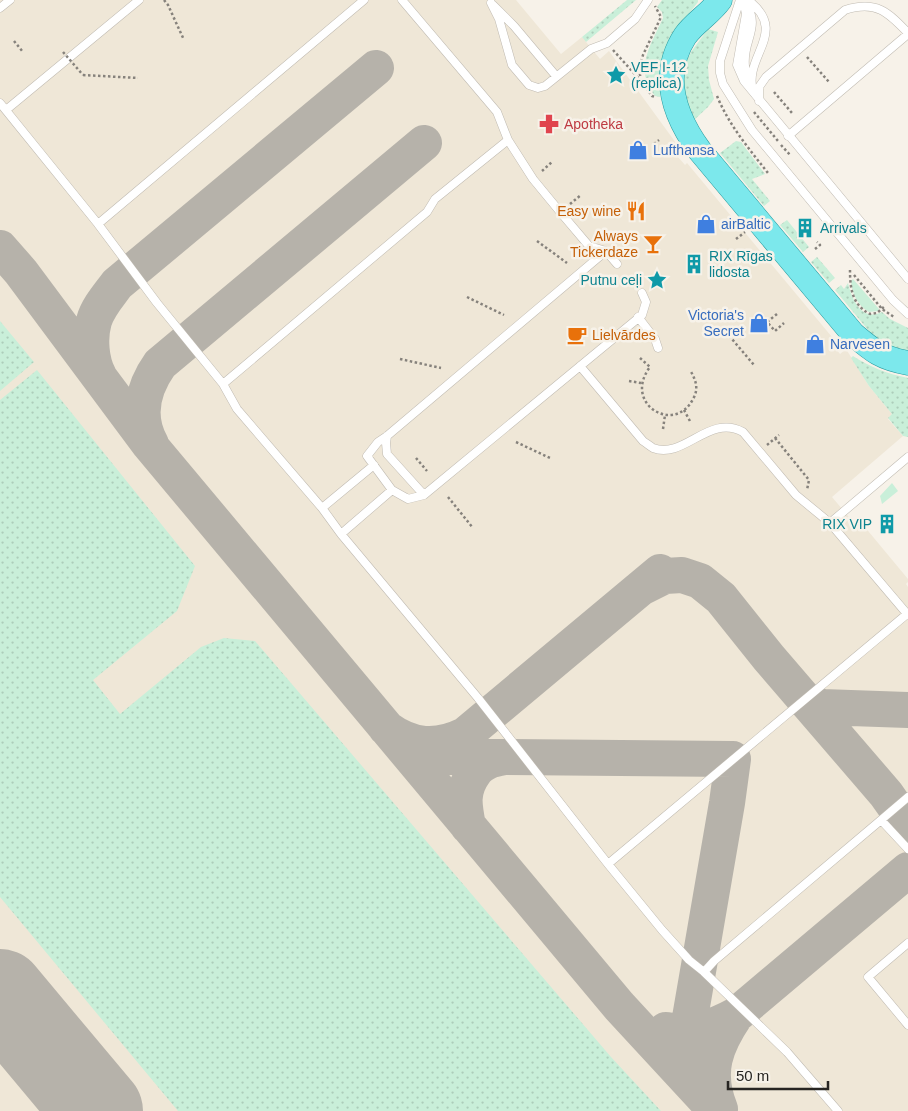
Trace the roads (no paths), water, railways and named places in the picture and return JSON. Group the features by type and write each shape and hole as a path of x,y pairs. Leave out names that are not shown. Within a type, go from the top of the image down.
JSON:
{"main road":[{"path":"720,0 685,36 673,64 674,104 680,120 700,151 853,334 876,353 891,360 908,363"}],"lane":[{"path":"0,8 10,0"},
{"path":"6,110 139,0"},
{"path":"98,224 364,0"},
{"path":"402,0 497,112 508,140 533,179 590,246 606,251 617,264"},
{"path":"744,0 746,14 738,65 744,81 756,98 908,278"},
{"path":"744,0 762,14 766,23 766,32 751,81 756,98"},
{"path":"744,0 720,61 720,73 723,84 758,138 893,300 908,314"},
{"path":"489,2 499,19 512,65 529,85 538,88 545,86 591,49 607,43 636,19 652,1"},
{"path":"489,2 514,26 556,76"},
{"path":"756,98 758,87 766,77 845,10 855,6 869,5 882,8 908,34 788,136"},
{"path":"0,103 98,224 157,303 222,384 237,409 322,508 341,534 478,698 608,864 689,960 704,972 786,1052 838,1111"},
{"path":"222,384 427,212 435,199 508,140"},
{"path":"606,251 378,442 368,456 392,490 408,499 424,495 638,317 645,309 646,302 642,293"},
{"path":"638,317 656,339 658,348"},
{"path":"580,366 643,441 653,448 666,450 720,427 736,428 748,437 796,495 830,523 907,615 608,864"},
{"path":"387,436 387,454 424,495"},
{"path":"830,523 908,458"},
{"path":"322,508 374,465"},
{"path":"341,534 392,490"},
{"path":"704,972 714,961 908,797"},
{"path":"881,820 908,848"},
{"path":"908,943 868,977 908,1025"}],"place":[{"name":"VEF I-12 (replica)","path":"616,75"},
{"name":"Apotheka","path":"549,124"},
{"name":"Lufthansa","path":"638,150"},
{"name":"Easy wine","path":"636,211"},
{"name":"airBaltic","path":"706,224"},
{"name":"Arrivals","path":"805,228"},
{"name":"Always Tickerdaze","path":"653,244"},
{"name":"RIX Rīgas lidosta","path":"694,264"},
{"name":"Putnu ceļi","path":"657,280"},
{"name":"Victoria's Secret","path":"759,323"},
{"name":"Lielvārdes","path":"577,335"},
{"name":"Narvesen","path":"815,344"},
{"name":"RIX VIP","path":"887,524"}]}
